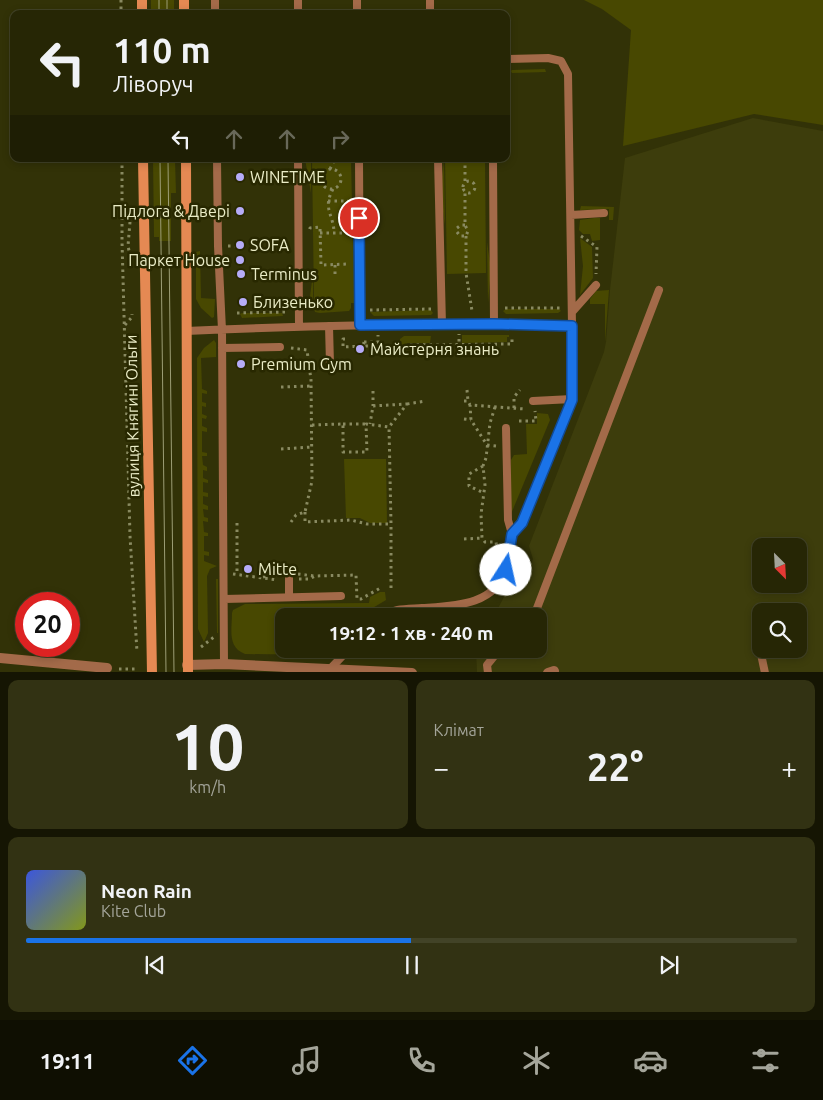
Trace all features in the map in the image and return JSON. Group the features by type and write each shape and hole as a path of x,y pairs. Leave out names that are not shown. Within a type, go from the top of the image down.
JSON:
{"main road":[{"name":"вулиця Княгині Ольги","path":"143,162 152,672"},
{"path":"186,162 187,669"}],"street":[{"path":"0,658 107,668"},
{"path":"187,669 224,664 412,672"}],"lane":[{"path":"510,59 548,58 561,61 568,74 572,312 572,400 522,523 512,534"},
{"path":"217,162 218,246 222,330 224,664"},
{"path":"298,162 298,327"},
{"path":"359,162 356,218 360,325"},
{"path":"438,162 442,324"},
{"path":"493,162 490,228 494,324"},
{"path":"570,214 604,214"},
{"path":"572,312 596,285"},
{"path":"537,608 659,290"},
{"path":"186,332 360,325 494,324 572,326"},
{"path":"329,326 330,364"},
{"path":"222,348 280,347"},
{"path":"533,401 572,400"},
{"path":"426,608 459,606 482,598 496,586 506,570 512,534 508,520 506,428"},
{"path":"289,571 290,598"},
{"path":"224,599 341,596"},
{"path":"331,668 340,658"},
{"path":"488,672 487,665 493,658"},
{"path":"762,658 765,672"}],"path":[{"path":"107,668 138,671 133,590 124,326 122,162"},
{"path":"333,189 325,186 321,178 330,169 334,162"},
{"path":"465,162 465,183 463,186 465,191 465,225 468,229 466,236 466,273 472,311"},
{"path":"330,169 334,169 341,175 340,184 333,189 328,201 328,211 334,224 334,233"},
{"path":"465,183 472,181 475,187 472,192 465,191"},
{"path":"328,201 355,202"},
{"path":"465,225 460,226 457,232 460,236 466,236"},
{"path":"310,228 320,227 321,265 347,264 347,256"},
{"path":"571,230 597,247 596,285"},
{"path":"320,233 347,233 347,241"},
{"path":"122,241 128,242"},
{"path":"335,265 335,274"},
{"path":"501,312 505,308 541,307 559,307 563,311"},
{"path":"368,313 368,310 431,309 435,312"},
{"path":"237,313 291,312"},
{"path":"410,345 512,346 512,333"},
{"path":"364,346 364,342 378,342 378,335"},
{"path":"459,346 460,337"},
{"path":"432,338 432,345"},
{"path":"343,339 343,347 380,346 380,348"},
{"path":"280,347 307,350 312,386 312,481 305,512 305,522 351,520 367,524 391,524"},
{"path":"281,387 312,386"},
{"path":"468,390 466,401 470,405 471,420 487,446"},
{"path":"514,408 514,397 520,390"},
{"path":"343,424 343,452 367,452 368,424 374,406 373,391"},
{"path":"374,406 426,401"},
{"path":"391,588 389,427 408,404"},
{"path":"470,405 525,409"},
{"path":"495,406 490,423 486,458 483,466 485,485 481,514 482,538 485,542 496,542 497,545"},
{"path":"519,421 536,421 536,410"},
{"path":"464,419 471,420"},
{"path":"312,425 368,424 389,427"},
{"path":"487,446 494,446"},
{"path":"281,448 312,447"},
{"path":"483,466 469,474 469,486 484,493"},
{"path":"464,480 469,480"},
{"path":"291,522 296,515 305,512"},
{"path":"464,539 482,538"},
{"path":"309,574 315,576"},
{"path":"263,577 269,575"},
{"path":"356,575 357,599 361,599 382,587"},
{"path":"201,646 214,637"}],"shaded area":[{"path":"151,0 174,0 174,10 151,10"},
{"path":"584,0 823,0 823,125 754,114 623,146 631,30 602,9"},
{"path":"545,69 546,72 512,73 511,71 512,70"},
{"path":"753,118 823,131 823,672 477,672 476,658 547,658 547,608 498,608 515,582 525,577 533,559 529,546 604,352 625,158"},
{"path":"153,162 175,162 176,193 171,193 171,241 159,241 159,237 154,237"},
{"path":"306,162 311,162 311,193"},
{"path":"312,162 351,162 354,296 353,234 358,271 354,303 314,303"},
{"path":"444,162 445,225 440,192"},
{"path":"445,162 485,162 486,273 447,274"},
{"path":"581,206 614,207 613,220 609,220 609,209 580,210"},
{"path":"600,218 600,240 592,241 590,234 583,234 579,230 580,220"},
{"path":"580,238 592,247 593,278 580,295 583,266"},
{"path":"487,242 491,269 488,303"},
{"path":"200,251 201,298 215,299 214,317 212,318 201,308 196,299 196,252"},
{"path":"313,273 313,303 351,303 349,311 315,312 313,304 309,304"},
{"path":"609,290 605,342 605,304 590,304 590,299 596,291"},
{"path":"506,309 559,309 561,311 558,313 506,314 503,311"},
{"path":"431,310 433,313 431,315 374,316 370,312"},
{"path":"282,313 283,316 242,318 240,314"},
{"path":"462,335 509,335 509,337 507,337 507,342 462,343"},
{"path":"404,336 431,336 430,343 407,343 407,348 400,348 400,339"},
{"path":"214,340 216,343 216,357 201,358 202,389 207,391 207,394 202,393 202,402 206,403 206,407 202,406 202,414 207,416 206,419 202,418 202,426 207,428 207,432 202,431 202,452 207,453 207,456 202,456 203,465 207,467 207,471 203,470 203,478 208,480 208,483 203,482 203,492 208,493 208,497 203,496 203,504 208,506 208,510 203,509 204,517 208,518 208,522 203,521 204,532 208,533 208,536 204,536 204,551 209,552 209,556 204,555 204,561 217,566 210,569 207,576 208,633 204,642 198,629 197,358 204,348"},
{"path":"537,413 548,414 550,420 511,514 511,460 514,455 527,454 526,424 537,424"},
{"path":"344,459 386,459 387,523 370,523 360,518 346,518"},
{"path":"216,579 218,579 218,633 217,633"},
{"path":"380,592 385,592 386,600 373,608 275,608 275,654 245,654 235,647 233,642 231,632 232,613 233,610 245,604 369,603 370,597"}],"tram line":[{"path":"159,0 159,10"},
{"path":"167,0 167,10"},
{"path":"160,162 166,672"},
{"path":"168,162 174,672"}],"place":[{"name":"WINETIME","path":"240,177"},
{"name":"Підлога & Двері","path":"240,211"},
{"name":"SOFA","path":"240,245"},
{"name":"Паркет House","path":"240,260"},
{"name":"Terminus","path":"241,274"},
{"name":"Близенько","path":"243,302"},
{"name":"Майстерня знань","path":"360,349"},
{"name":"Premium Gym","path":"241,364"},
{"name":"Mitte","path":"248,569"}],"route":[{"path":"359,218 360,325 494,324 572,326 572,400 522,523 512,534 506,570"}]}
